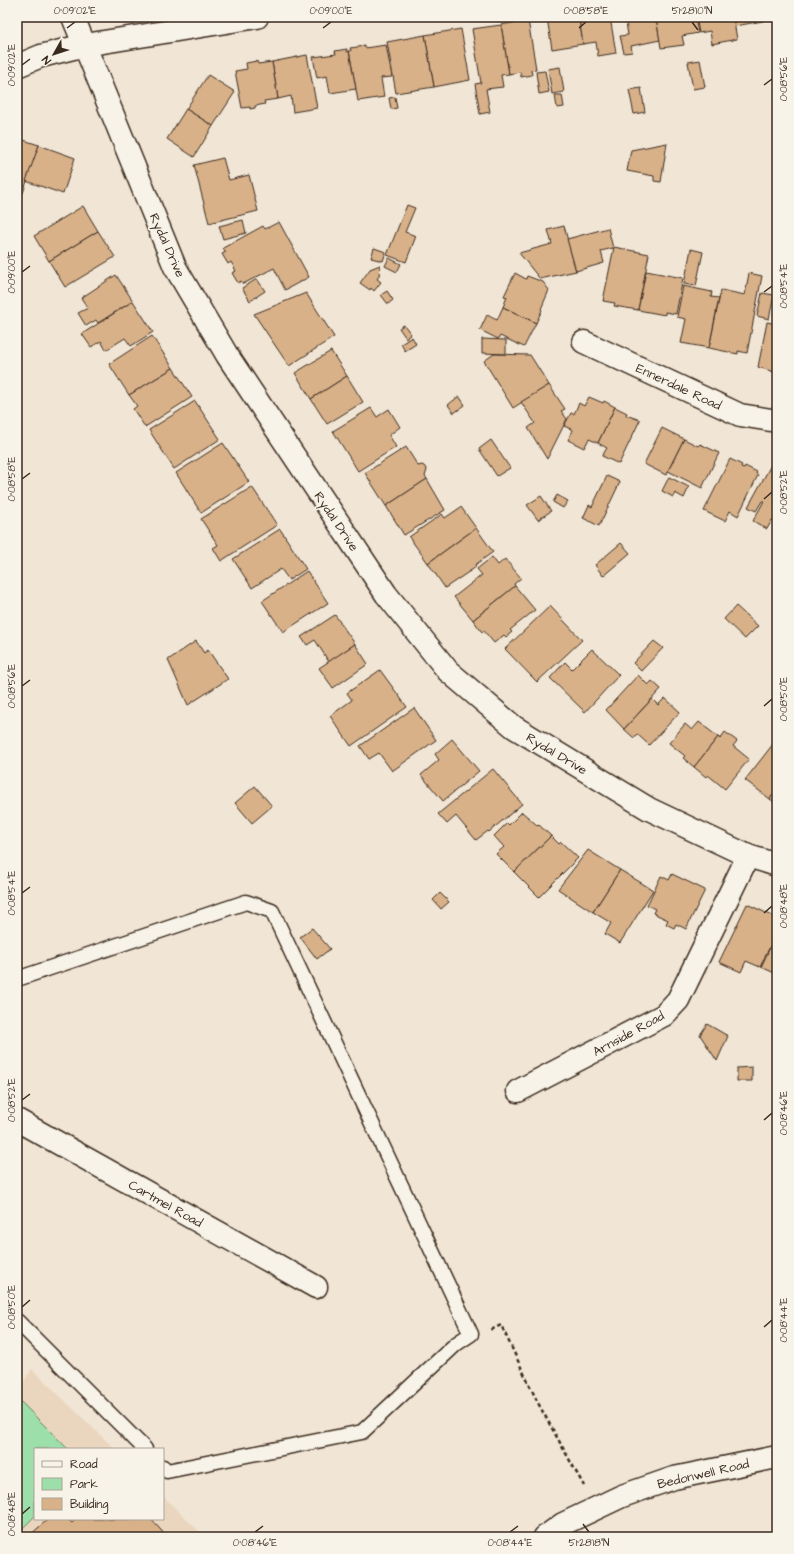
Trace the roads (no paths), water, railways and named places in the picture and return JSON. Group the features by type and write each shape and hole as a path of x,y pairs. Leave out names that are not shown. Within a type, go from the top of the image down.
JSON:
{"street":[{"name":"Rydal Drive","path":"73,17 175,267 227,355 386,594 448,671 514,727 649,809 748,856 777,865"},
{"path":"17,66 41,56 85,45 258,17"},
{"name":"Ennerdale Road","path":"584,342 740,415 777,421"},
{"name":"Arnside Road","path":"518,1091 664,1015 678,1000 748,856"},
{"name":"Cartmel Road","path":"17,1120 316,1287"},
{"name":"Bedonwell Road","path":"545,1537 563,1524 595,1508 622,1496 674,1478 777,1457"}],"lane":[{"path":"17,979 246,902 272,911 471,1334 456,1344 362,1432 167,1471 164,1468"},
{"path":"17,1321 144,1448"}]}
